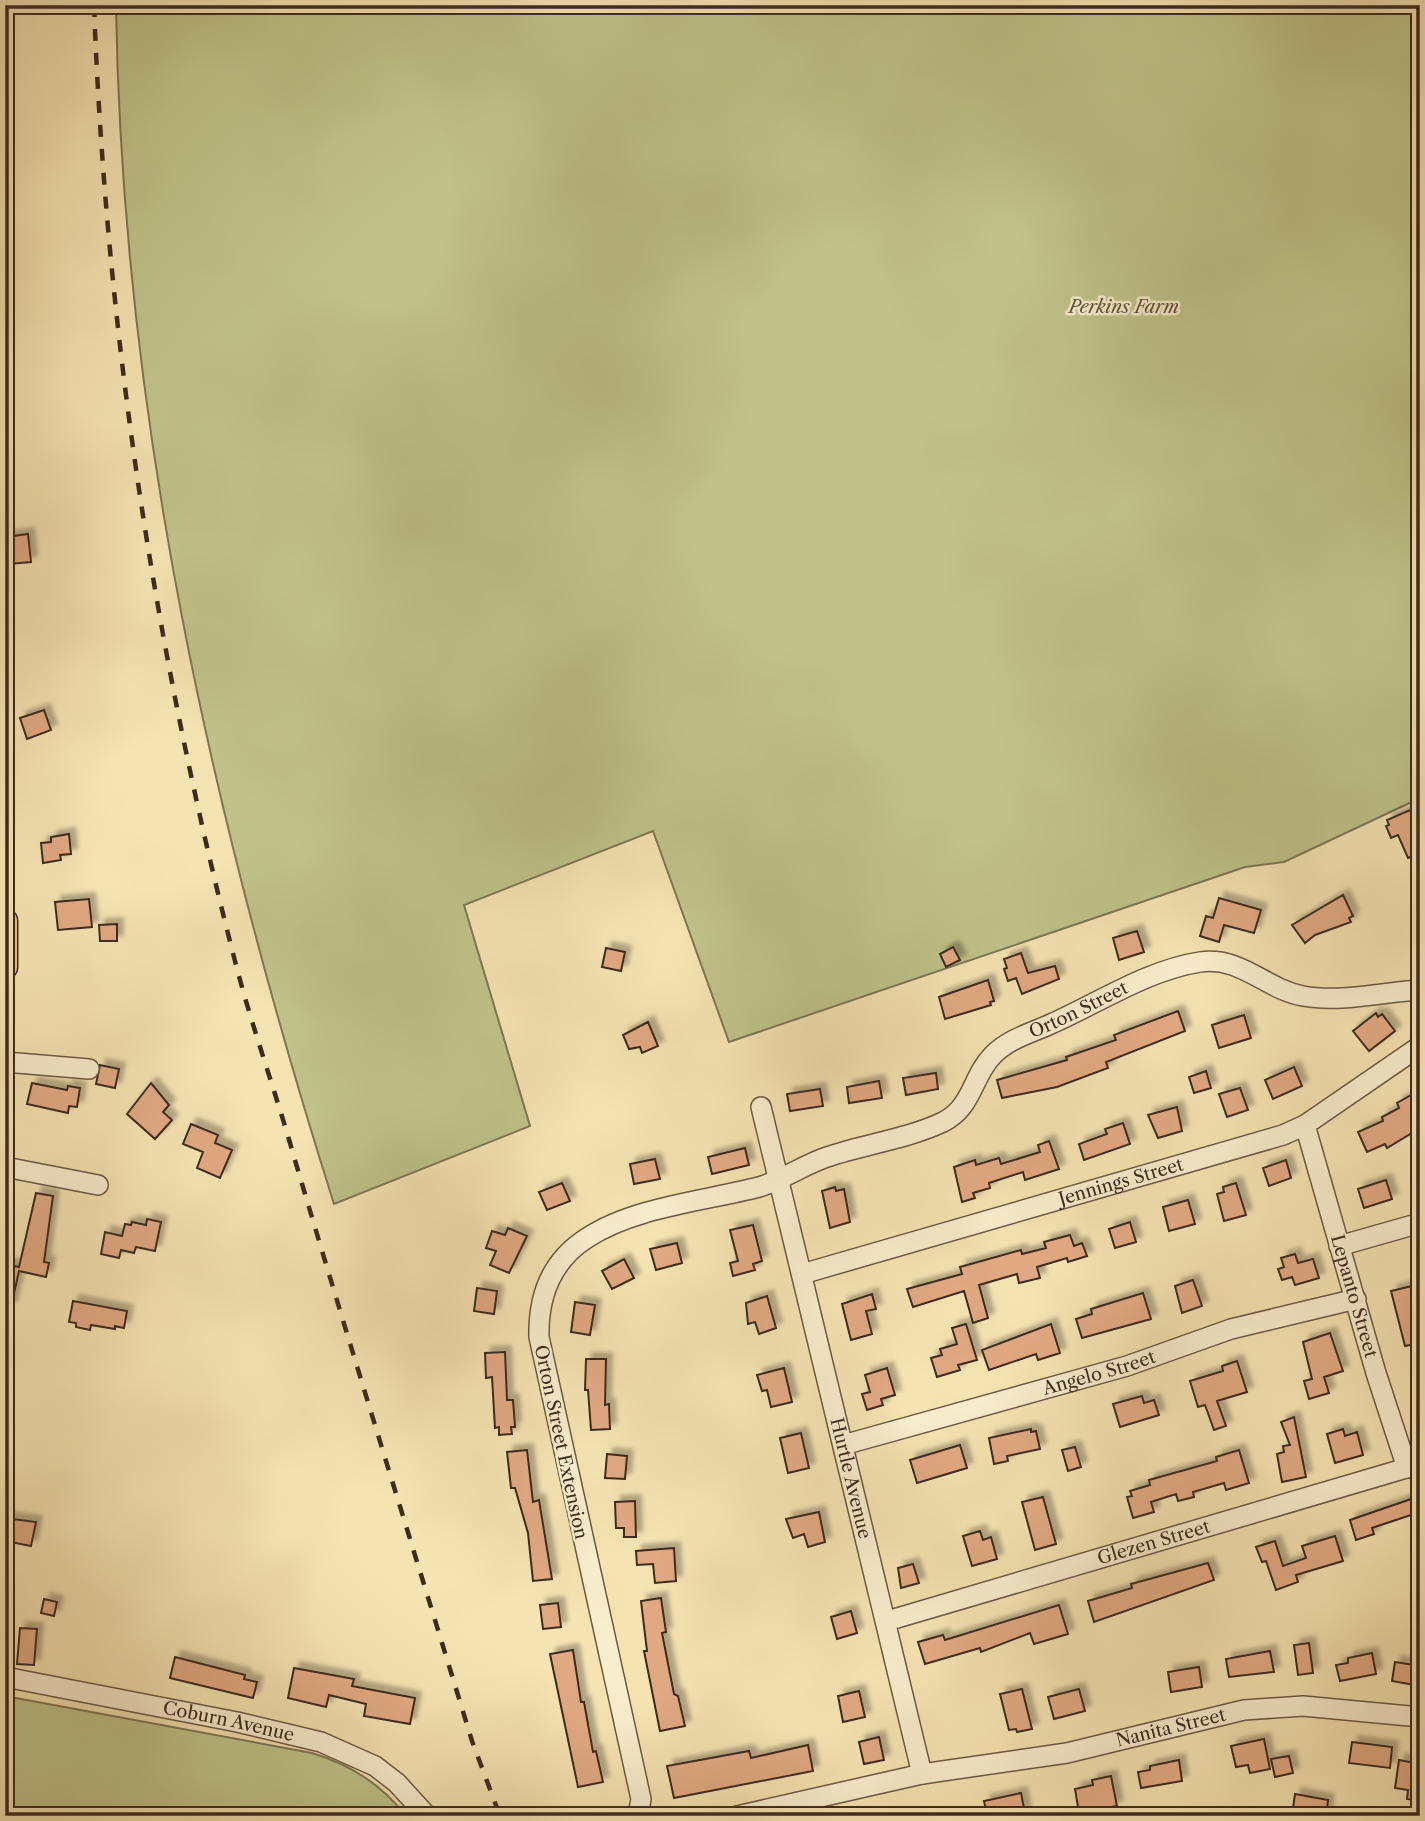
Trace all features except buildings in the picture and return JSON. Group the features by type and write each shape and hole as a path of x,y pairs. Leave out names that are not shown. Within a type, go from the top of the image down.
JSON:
{"main road":[{"path":"5,920 5,966"}],"street":[{"name":"Orton Street","path":"779,1180 821,1159 913,1133 951,1118 966,1104 987,1062 1011,1042 1124,989 1186,966 1211,962 1234,964 1291,992 1310,997 1420,990"},
{"name":"Jennings Street","path":"802,1273 1283,1135 1305,1125 1420,1046"},
{"path":"5,1062 89,1069"},
{"name":"Hurtle Avenue","path":"761,1107 922,1774"},
{"name":"Lepanto Street","path":"1305,1125 1339,1246 1413,1466"},
{"path":"5,1167 98,1185"},
{"name":"Orton Street Extension","path":"638,1816 641,1798 542,1359 540,1307 546,1285 558,1264 577,1245 602,1229 633,1217 779,1180"},
{"path":"1339,1246 1420,1223"},
{"name":"Angelo Street","path":"843,1446 1127,1366 1242,1326 1356,1299"},
{"name":"Glezen Street","path":"887,1621 1413,1466"},
{"name":"Coburn Avenue","path":"5,1677 237,1721 321,1742 375,1766 397,1783 427,1816"},
{"name":"Nanita Street","path":"922,1774 1055,1755 1244,1710 1303,1706 1420,1717"},
{"path":"737,1816 922,1774"}],"green space":[{"name":"Perkins Farm","path":"116,5 1143,5 1145,11 1159,5 1420,5 1420,798 1284,862 1245,867 729,1042 653,831 464,905 530,1126 334,1204 249,910 213,762 181,612 155,462 135,310 122,158"},
{"path":"5,1696 312,1753 340,1763 376,1785 406,1816 5,1816"}],"railway":[{"path":"94,5 110,247 139,487 180,725 206,843 248,1008 472,1741 500,1816"}]}
